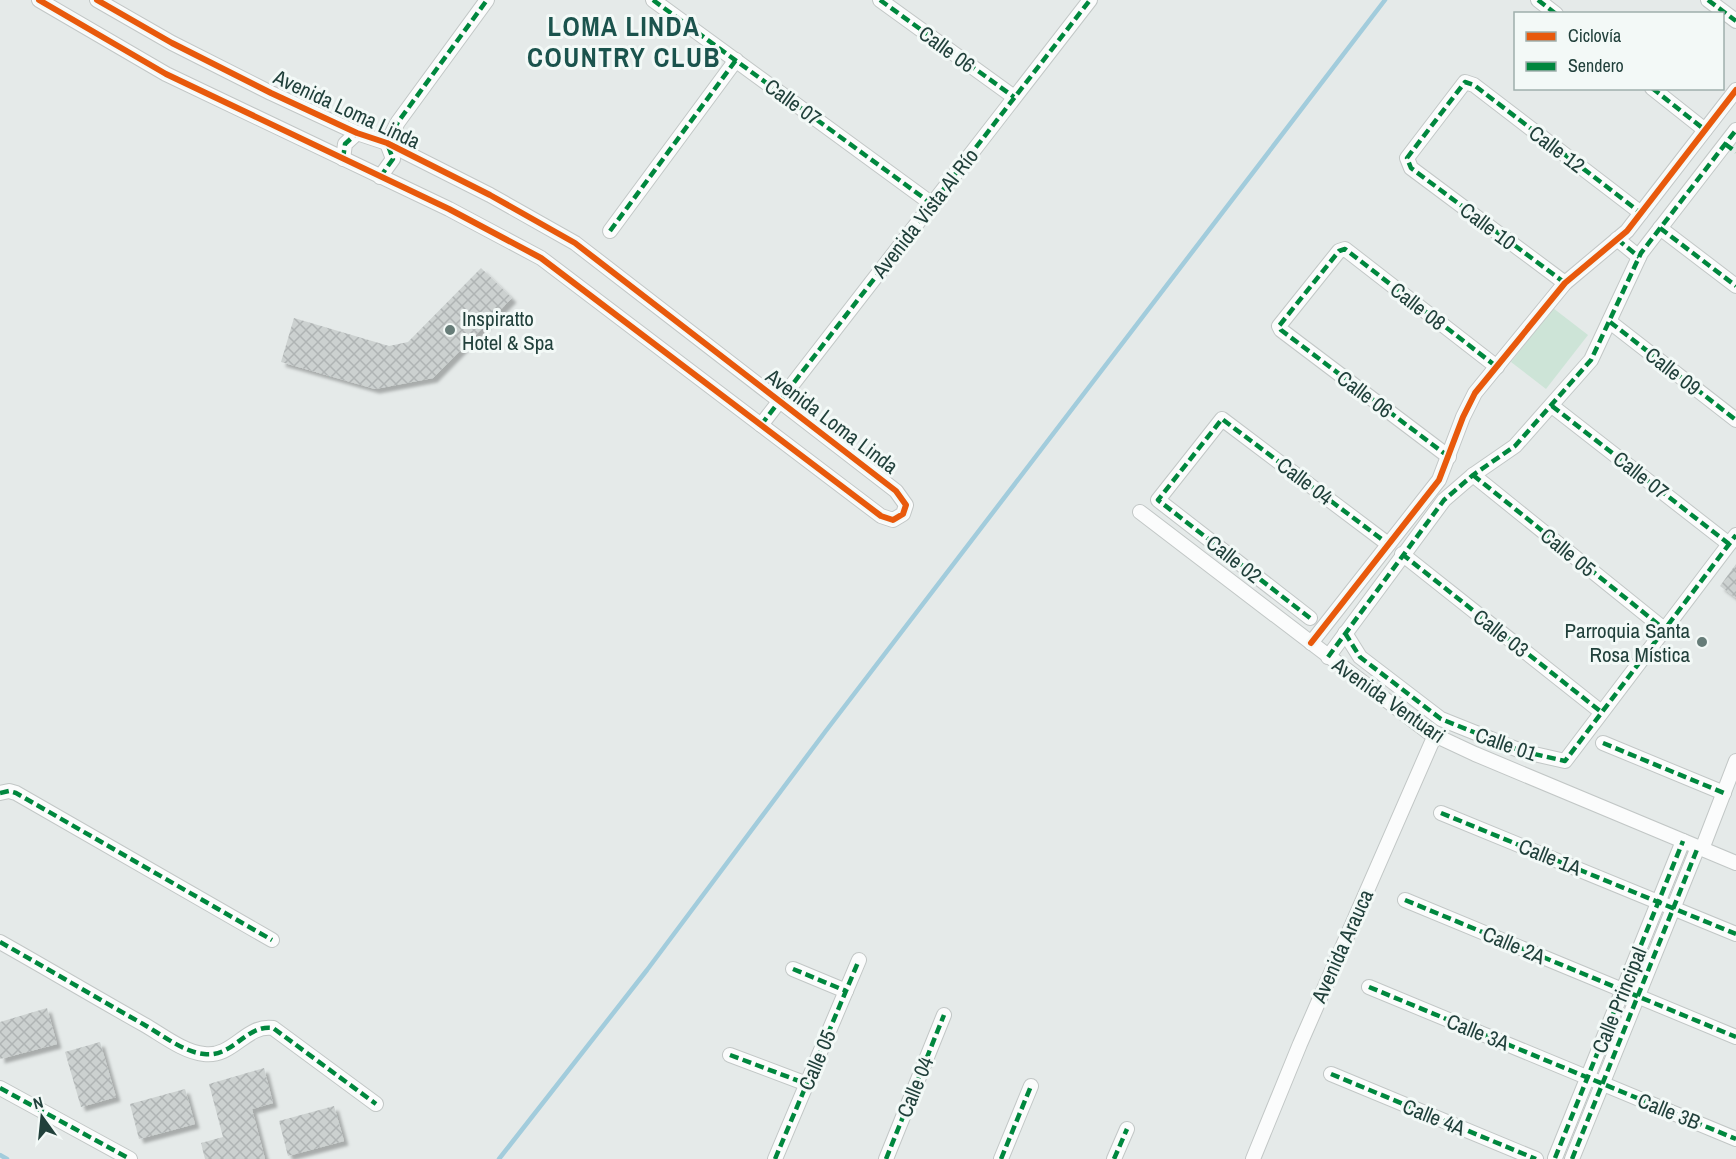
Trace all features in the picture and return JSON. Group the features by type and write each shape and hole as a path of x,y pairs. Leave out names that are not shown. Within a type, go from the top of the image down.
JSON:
{"street":[{"name":"Avenida Loma Linda","path":"39,0 166,74 483,225 542,258 882,516 893,520 903,514 906,505 900,494 575,243 521,212 387,143 357,133 183,49 97,0"},
{"path":"380,177 393,159 387,143 398,122 487,0"},
{"name":"Calle 07","path":"653,0 932,204"},
{"name":"Calle 06","path":"880,0 1014,97"},
{"name":"Avenida Vista Al Río","path":"761,425 1090,0"},
{"path":"1538,0 1553,12"},
{"path":"1708,0 1736,21"},
{"path":"610,231 736,60"},
{"name":"Calle 10","path":"1474,85 1465,82 1407,158 1412,168 1565,283"},
{"name":"Calle 12","path":"1474,85 1641,213"},
{"path":"1655,90 1705,130"},
{"path":"1311,643 1431,490 1449,457 1470,402 1565,283 1617,240 1641,213 1736,90"},
{"path":"1328,657 1345,633 1362,615 1402,554 1444,500 1473,475 1515,446 1594,355 1639,256 1660,228 1731,148 1736,130"},
{"path":"343,159 345,144 357,133"},
{"path":"1660,228 1736,286"},
{"path":"1617,240 1639,256"},
{"name":"Calle 08","path":"1339,251 1345,249 1497,367"},
{"name":"Calle 06","path":"1339,251 1279,326 1281,330 1449,457"},
{"name":"Calle 09","path":"1610,322 1736,420"},
{"name":"Calle 07","path":"1552,406 1732,539"},
{"name":"Calle 02","path":"1222,419 1158,500 1310,618"},
{"name":"Calle 04","path":"1222,419 1388,543"},
{"name":"Calle 05","path":"1473,475 1664,629"},
{"path":"1431,490 1444,500"},
{"name":"Avenida Ventuari","path":"1140,512 1411,721 1435,735 1736,863"},
{"path":"1600,711 1732,539"},
{"name":"Calle 03","path":"1402,554 1600,711"},
{"name":"Calle 01","path":"1345,633 1360,657 1441,719 1521,751 1560,762 1565,761 1600,711"},
{"name":"Avenida Arauca","path":"1253,1159 1300,1044 1435,735"},
{"path":"1602,743 1724,793"},
{"name":"Calle Principal","path":"1572,1159 1673,908 1736,761"},
{"path":"0,794 9,791 16,793 272,940"},
{"name":"Calle 1A","path":"1441,813 1736,934"},
{"name":"Calle Principal","path":"1553,1159 1683,841"},
{"name":"Calle 2A","path":"1405,900 1736,1037"},
{"path":"0,942 165,1036 202,1054 212,1054 232,1047 252,1030 262,1026 273,1028 376,1104"},
{"name":"Calle 05","path":"775,1159 859,960"},
{"path":"793,969 846,991"},
{"name":"Calle 3A","path":"1369,987 1603,1084"},
{"name":"Calle 04","path":"886,1159 944,1015"},
{"path":"730,1055 807,1084"},
{"name":"Calle 4A","path":"1331,1074 1505,1153 1536,1159"},
{"name":"Calle 3B","path":"1603,1084 1736,1139"},
{"path":"1001,1159 1031,1086"},
{"path":"0,1088 130,1159"},
{"path":"1114,1159 1127,1129"},
{"path":"1553,1159 1562,1159"}],"green space":[{"path":"1553,308 1588,335 1546,389 1511,362"}],"building":[{"name":"Inspiratto Hotel & Spa","path":"481,268 512,298 433,378 375,389 281,362 294,318 389,346 408,342"},
{"path":"1736,564 1736,598 1720,586"},
{"path":"47,1008 57,1044 0,1059 0,1022"},
{"path":"100,1042 116,1097 81,1107 65,1052"},
{"path":"264,1068 273,1103 252,1109 265,1159 205,1159 201,1143 223,1137 209,1084"},
{"path":"185,1089 195,1124 139,1139 130,1104"},
{"path":"334,1106 344,1141 288,1156 279,1121"}],"waterway":[{"path":"499,1159 647,970 825,732 1385,0"},
{"path":"0,1155 7,1159"}],"marked path":[{"path":"380,177 393,159 387,143 398,122 487,0"},
{"path":"653,0 932,204"},
{"path":"880,0 1014,97"},
{"path":"761,425 1090,0"},
{"path":"1538,0 1553,12"},
{"path":"1708,0 1736,21"},
{"path":"610,231 736,60"},
{"path":"1565,283 1411,168 1407,158 1465,82 1474,85 1641,213"},
{"path":"1655,90 1705,130"},
{"path":"1328,657 1444,500 1473,475 1515,446 1591,360 1641,253 1736,130"},
{"path":"343,159 345,144 357,133"},
{"path":"1725,144 1736,152"},
{"path":"1660,228 1736,286"},
{"path":"1617,239 1639,257"},
{"path":"1449,457 1281,330 1279,326 1339,251 1345,249 1497,367"},
{"path":"1610,322 1736,420"},
{"path":"1552,406 1729,544"},
{"path":"1310,618 1158,500 1222,419 1388,544"},
{"path":"1473,475 1664,629"},
{"path":"1345,633 1360,657 1441,719 1521,751 1565,761 1736,535"},
{"path":"1402,554 1600,711"},
{"path":"1603,743 1724,793"},
{"path":"0,793 9,791 16,793 272,940"},
{"path":"1441,813 1736,934"},
{"path":"1555,1158 1683,841"},
{"path":"1572,1159 1698,847"},
{"path":"1405,900 1736,1037"},
{"path":"0,942 172,1042 196,1053 214,1054 255,1031 273,1028 376,1104"},
{"path":"775,1159 859,960"},
{"path":"793,969 846,991"},
{"path":"1369,987 1736,1139"},
{"path":"886,1159 944,1015"},
{"path":"730,1055 807,1084"},
{"path":"1331,1074 1536,1159"},
{"path":"1001,1159 1031,1086"},
{"path":"0,1088 130,1159"},
{"path":"1114,1159 1127,1129"}],"cycle path":[{"path":"39,0 166,74 449,209 541,258 881,516 893,520 903,514 906,505 896,491 575,243 490,195 387,143 357,133 172,43 97,0"},
{"path":"1311,643 1439,480 1463,417 1475,393 1565,283 1627,231 1736,90"}],"place":[{"name":"Inspiratto Hotel & Spa","path":"450,330"},
{"name":"Parroquia Santa Rosa Mística","path":"1702,642"}],"district":[{"name":"LOMA LINDA COUNTRY CLUB","path":"624,42"}]}
